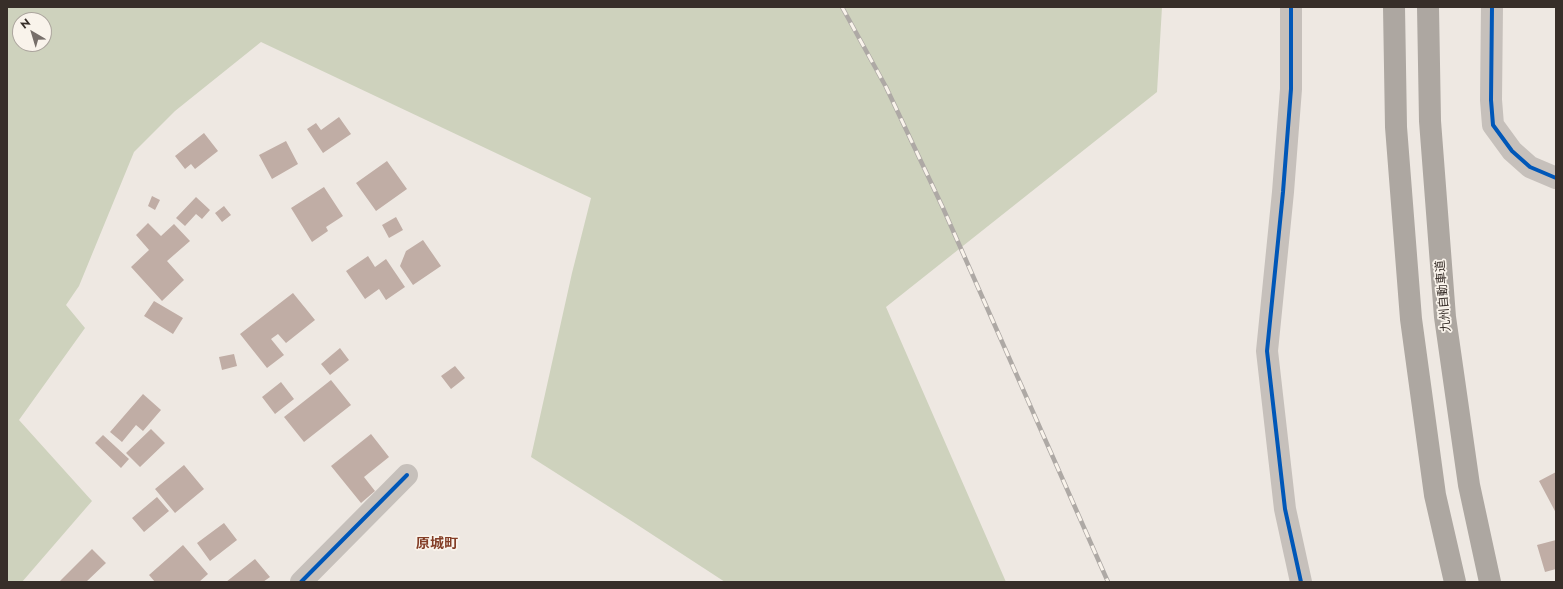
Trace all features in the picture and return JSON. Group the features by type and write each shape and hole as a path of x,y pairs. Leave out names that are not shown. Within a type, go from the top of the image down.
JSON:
{"highway":[{"path":"1394,7 1396,127 1411,319 1435,495 1455,582"},
{"name":"九州自動車道","path":"1428,7 1430,121 1445,317 1470,485 1490,582"}],"street":[{"path":"1291,7 1291,89 1283,192 1266,351 1285,509 1301,582"},
{"path":"1492,7 1491,100 1493,125 1512,151 1530,167 1556,178"},
{"path":"301,582 407,475"}],"green space":[{"path":"7,7 1162,7 1157,92 886,307 1006,582 725,582 531,457 572,273 591,198 261,42 175,111 134,152 79,286 66,305 85,328 19,420 92,501 22,582 7,582"}],"building":[{"path":"339,117 351,134 323,153 307,129 316,123 321,130"},
{"path":"204,133 218,151 195,169 191,164 185,169 175,156"},
{"path":"286,141 298,164 272,179 259,155"},
{"path":"387,161 407,189 376,211 356,183"},
{"path":"324,187 343,216 326,227 328,231 312,242 291,208"},
{"path":"152,196 160,200 155,210 148,206"},
{"path":"196,197 210,210 202,219 196,214 185,226 176,218"},
{"path":"224,206 231,215 222,222 215,213"},
{"path":"396,217 403,230 389,238 382,225"},
{"path":"148,223 161,236 174,224 190,241 167,261 184,280 162,301 131,267 149,250 136,235"},
{"path":"423,240 441,266 413,285 400,266 406,251"},
{"path":"368,256 375,267 386,259 405,287 386,300 379,289 365,299 346,271"},
{"path":"293,293 315,320 286,343 278,334 271,339 284,355 267,368 240,334"},
{"path":"154,301 183,318 173,334 144,316"},
{"path":"340,348 349,360 330,375 321,364"},
{"path":"234,354 237,366 222,370 219,357"},
{"path":"455,366 465,378 451,389 441,376"},
{"path":"331,380 351,405 304,442 284,417"},
{"path":"281,382 294,399 275,414 262,397"},
{"path":"143,394 161,410 143,431 136,425 122,442 110,432"},
{"path":"151,429 165,443 140,467 126,453"},
{"path":"371,434 389,457 364,477 375,491 361,503 331,466"},
{"path":"103,435 129,459 121,468 95,443"},
{"path":"184,465 204,489 175,513 155,489"},
{"path":"1556,472 1556,513 1539,481"},
{"path":"157,497 169,511 144,532 132,518"},
{"path":"224,523 237,540 210,561 197,543"},
{"path":"1556,540 1556,569 1545,572 1537,545"},
{"path":"183,545 208,574 199,582 155,582 149,575"},
{"path":"92,549 106,563 86,582 59,582"},
{"path":"255,559 270,577 263,582 226,582"}],"railway":[{"path":"842,7 886,87 943,208 1108,582"}],"cycle path":[{"path":"1291,7 1291,89 1283,192 1267,351 1285,509 1301,582"},
{"path":"1492,7 1491,100 1493,125 1512,151 1530,167 1556,178"},
{"path":"301,582 407,475"}],"district":[{"name":"原城町","path":"437,545"}]}
